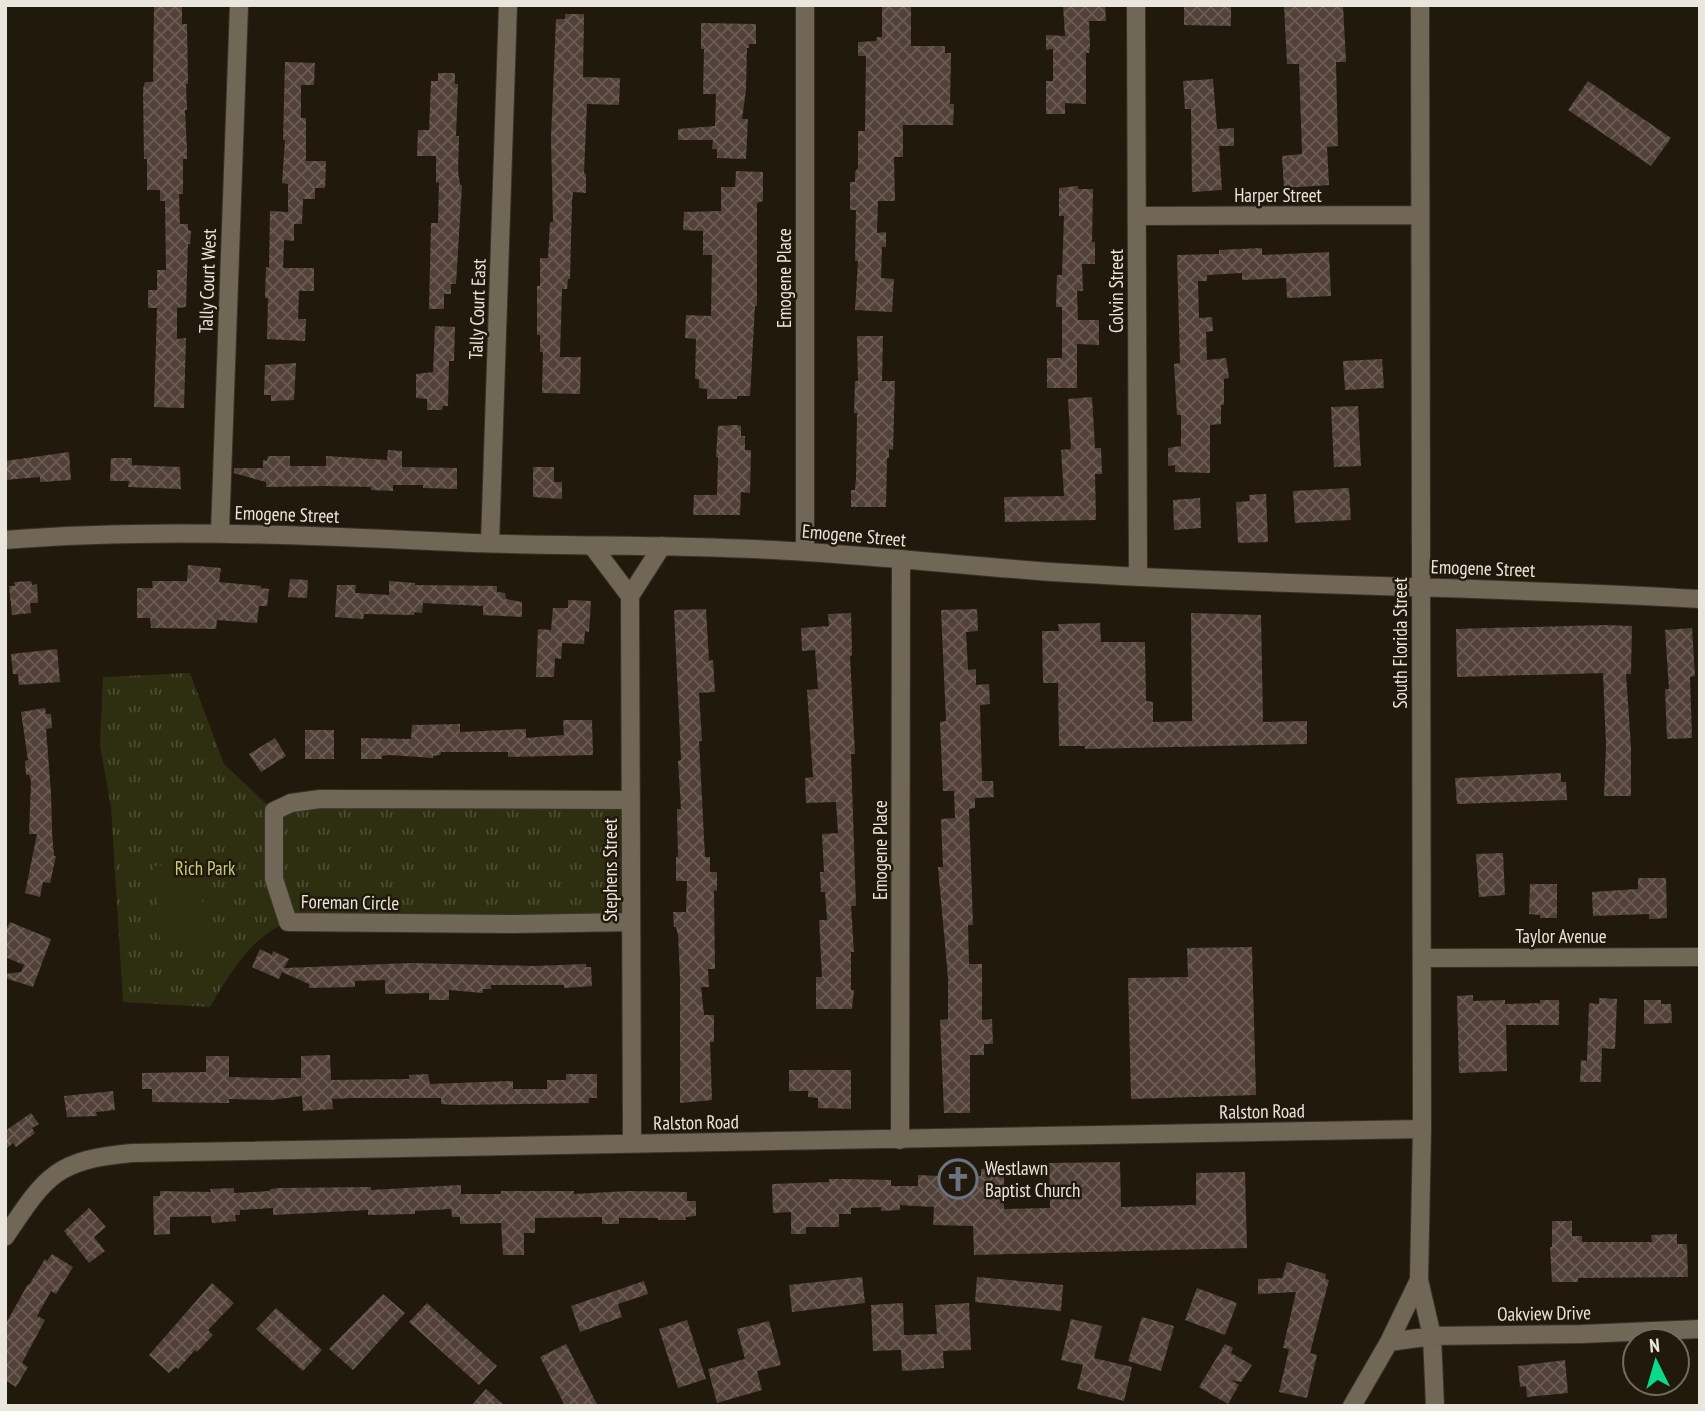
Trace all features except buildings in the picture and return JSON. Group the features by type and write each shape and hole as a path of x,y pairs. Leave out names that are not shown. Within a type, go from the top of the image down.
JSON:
{"street":[{"name":"Tally Court West","path":"220,532 239,5"},
{"name":"Tally Court East","path":"490,544 508,5"},
{"name":"Emogene Place","path":"805,5 805,552"},
{"name":"Colvin Street","path":"1136,5 1138,577"},
{"name":"South Florida Street","path":"1420,5 1422,1129 1419,1280 1432,1336 1435,1406"},
{"name":"Harper Street","path":"1136,216 1420,215"},
{"name":"Emogene Street","path":"5,540 220,532 490,544 662,546 805,552 1138,577 1700,599"},
{"path":"593,547 630,596 662,546"},
{"name":"Emogene Place","path":"900,1140 901,560"},
{"name":"Stephens Street","path":"630,596 632,1143"},
{"name":"Foreman Circle","path":"631,800 320,799 291,803 274,811 274,880 288,922 631,922"},
{"name":"Taylor Avenue","path":"1422,958 1700,957"},
{"name":"Ralston Road","path":"5,1237 35,1193 52,1175 72,1163 99,1156 132,1153 1422,1129"},
{"name":"South Florida Street","path":"1352,1406 1389,1342 1419,1280"},
{"name":"Oakview Drive","path":"1389,1342 1432,1336 1700,1329"}],"green space":[{"name":"Rich Park","path":"190,673 224,764 274,811 291,803 631,800 631,922 288,922 252,947 233,970 210,1007 123,1002 111,807 100,745 103,677"},
{"path":"199,862 206,941 161,945 153,866"}],"place":[{"name":"Westlawn Baptist Church","path":"958,1179"}]}
